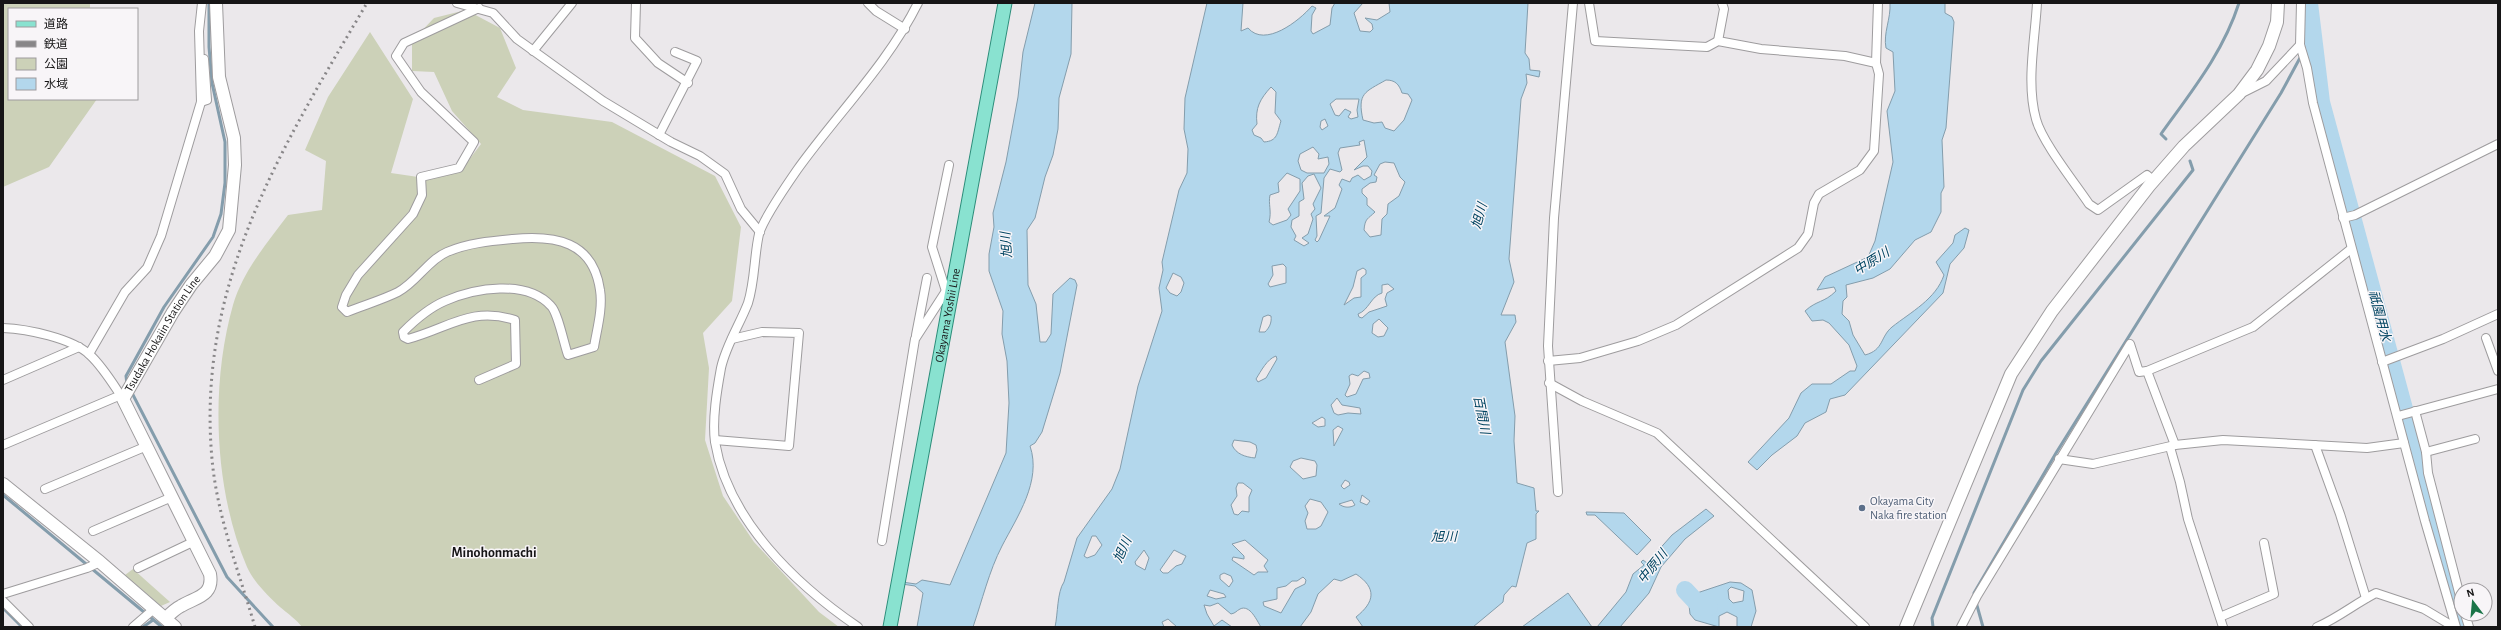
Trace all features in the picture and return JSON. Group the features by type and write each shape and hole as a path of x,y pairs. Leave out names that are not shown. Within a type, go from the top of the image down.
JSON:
{"main road":[{"name":"Okayama Yoshii Line","path":"890,627 948,292 1005,3"}],"street":[{"path":"89,354 125,292 147,268 161,236 201,102 199,39 202,3"},
{"name":"Tsudaka Hokaiin Station Line","path":"166,618 181,606 205,595 211,586 210,574 124,396 173,312 191,285 215,256 229,230 235,164 234,138 213,79 216,3"},
{"path":"458,3 493,12 517,39 603,101 659,135 700,156 725,174 741,209 760,232"},
{"path":"533,51 572,3"},
{"path":"636,3 635,38 658,63 688,83"},
{"path":"868,3 876,11 905,29"},
{"path":"858,627 824,603 759,538 739,507 724,477 715,440 716,410 722,366 748,301 760,232 797,170 849,106 905,29 918,3"},
{"path":"1558,492 1548,361 1554,218 1573,3"},
{"path":"1589,3 1595,42 1707,47 1718,42 1761,49 1845,56 1876,63"},
{"path":"1718,42 1724,9 1722,3"},
{"path":"1548,361 1580,358 1638,342 1676,326 1798,248 1808,234 1814,203 1820,194 1860,170 1874,151 1878,74 1876,63 1878,3"},
{"path":"2037,3 2031,94 2036,120 2052,150 2089,204 2098,210 2147,175 2154,181"},
{"path":"1907,627 1911,614 2011,374 2052,311 2154,181 2184,146 2239,94 2257,70 2269,46 2277,22 2278,3"},
{"path":"2301,3 2301,47 2313,103 2345,218 2351,249 2406,414 2426,452 2428,473 2456,582"},
{"path":"479,8 404,43 396,56 421,92 474,142 459,168 421,177 422,195 413,214 358,275 346,295 342,307 347,312 399,291 440,255 449,251 484,242 530,237 543,237 572,244 594,269 600,290 600,315 594,347 568,355 552,306 539,297 518,290 503,288 482,291 445,301 410,325 404,332 404,337 408,339 480,314 500,315 515,320 516,364 479,380"},
{"path":"199,39 213,79 207,100 201,102"},
{"path":"2239,94 2266,81 2301,47"},
{"path":"659,135 688,83 697,61 675,52"},
{"path":"2345,218 2355,215 2498,144"},
{"path":"915,339 948,292 932,247 949,165"},
{"path":"1961,627 1976,598 2059,459 2130,344 2139,372 2147,371 2253,327 2351,249"},
{"path":"882,541 915,339 927,278"},
{"path":"2387,360 2443,339 2498,314"},
{"path":"3,328 41,334 79,347 100,365 124,396 3,445"},
{"path":"715,440 789,446 799,333 762,332 732,339"},
{"path":"2486,338 2498,371"},
{"path":"3,380 79,347"},
{"path":"2147,371 2172,446 2188,519 2223,627"},
{"path":"1549,383 1582,401 1658,432 1864,627"},
{"path":"2406,414 2498,389"},
{"path":"2406,414 2404,443 2455,627"},
{"path":"2426,452 2475,439"},
{"path":"2059,459 2093,464 2172,446 2223,440 2367,448 2404,443"},
{"path":"2315,445 2340,514 2366,598"},
{"path":"45,489 147,446"},
{"path":"3,484 93,565 150,613 166,618 174,627"},
{"path":"93,531 172,497"},
{"path":"138,568 195,541"},
{"path":"2220,616 2274,594 2264,544"},
{"path":"3,594 93,565"},
{"path":"2317,627 2376,593 2424,609 2455,627"},
{"path":"3,601 29,627"},
{"path":"133,627 150,613"}],"green space":[{"path":"3,3 90,3 90,8 8,8 8,100 96,100 49,167 3,187"},
{"path":"466,10 500,28 516,68 497,97 523,110 612,122 715,176 741,227 732,301 703,333 709,368 705,440 723,496 754,542 819,612 839,627 302,627 266,594 250,572 236,537 228,505 222,472 219,438 221,369 226,336 237,293 256,258 288,215 322,210 326,161 305,150 328,97 370,32 413,99 391,173 425,178 462,169 481,144 452,111 434,72 412,71 412,41 434,18"},
{"path":"133,569 170,602 161,606 125,575"}],"water":[{"name":"旭川","path":"1035,3 1072,3 1071,54 1059,98 1058,129 1053,155 1045,177 1035,218 1027,230 1028,285 1036,304 1040,342 1046,342 1051,334 1053,294 1070,278 1075,280 1077,285 1060,373 1042,432 1035,443 1030,446 1033,459 1033,472 1030,485 1021,511 993,566 973,627 917,627 923,593 915,586 902,584 902,582 916,584 922,580 950,585 1006,453 1009,403 1007,361 1002,334 1003,311 989,271 989,254 994,227 993,213 1006,162 1018,97 1023,52"},
{"name":"旭川","path":"1207,3 1243,3 1241,31 1248,28 1255,33 1263,35 1272,34 1291,25 1312,6 1316,8 1312,15 1311,31 1313,34 1330,25 1332,8 1335,3 1363,3 1354,13 1360,31 1370,32 1373,29 1372,24 1365,18 1377,20 1390,12 1389,3 1528,3 1525,53 1529,59 1530,70 1540,71 1539,77 1526,74 1527,83 1521,99 1509,259 1514,282 1501,315 1515,315 1516,322 1505,342 1515,416 1514,441 1517,483 1534,488 1536,511 1539,511 1536,514 1536,539 1527,543 1516,587 1512,586 1504,595 1503,602 1473,627 1363,627 1356,617 1367,606 1371,595 1368,585 1356,574 1341,581 1334,579 1318,594 1311,612 1300,627 1261,627 1253,614 1247,609 1240,609 1231,614 1218,603 1210,606 1204,605 1214,626 1222,620 1232,627 1177,627 1168,619 1162,622 1164,627 1055,627 1060,591 1077,538 1112,489 1120,469 1138,386 1162,311 1159,288 1163,270 1162,262 1179,190 1187,173 1188,149 1184,129 1185,98","holes":["1386,80 1389,80 1396,83 1400,87 1402,93 1408,94 1412,100 1404,120 1394,131 1385,128 1382,122 1374,123 1363,120 1361,104 1364,94","1271,87 1276,92 1275,113 1281,121 1278,133 1272,140 1269,141 1264,142 1261,138 1254,135 1252,130 1257,124 1259,104","1336,99 1359,99 1357,110 1358,117 1351,119 1348,117 1351,112 1345,109 1339,116 1335,115 1330,104","1325,119 1328,126 1322,130 1320,127 1321,121","1364,140 1367,157 1354,170 1363,166 1368,166 1372,171 1371,176 1364,180 1358,175 1352,178 1350,182 1342,179 1339,185 1342,189 1335,208 1324,216 1330,216 1317,242 1315,240 1317,236 1316,216 1321,213 1324,178 1330,169 1340,172 1342,170 1338,153 1340,148 1360,145 1359,142","1313,147 1319,154 1318,159 1328,157 1329,164 1324,173 1307,173 1301,170 1298,161 1300,154","1385,162 1394,163 1400,177 1405,182 1399,196 1388,204 1387,214 1382,219 1381,235 1370,237 1364,230 1364,226 1367,219 1375,212 1367,205 1367,198 1362,193 1362,189 1370,183 1376,182 1377,177 1374,175 1380,164","1287,173 1300,179 1300,191 1288,209 1291,215 1287,220 1273,225 1269,222 1270,195 1279,192 1278,183","1314,174 1321,188 1313,204 1315,209 1311,214 1313,219 1308,234 1302,238 1309,243 1304,246 1294,240 1296,236 1291,227 1292,220 1299,216 1299,202 1304,199 1302,183 1308,176","1283,264 1286,267 1286,283 1270,287 1268,284 1273,275 1272,266","1363,268 1366,270 1366,274 1361,278 1361,297 1354,298 1344,305 1353,287 1357,271","1173,273 1181,277 1184,283 1181,292 1177,296 1170,293 1166,288","1388,284 1394,289 1387,293 1385,299 1387,306 1369,312 1362,318 1359,317 1358,314 1362,312 1375,297 1382,293 1382,285","1268,315 1271,316 1270,325 1265,332 1259,332 1263,317","1379,319 1388,328 1384,336 1378,337 1372,333 1373,324","1276,356 1277,359 1266,378 1258,382 1256,379 1264,366","1364,371 1369,373 1370,378 1363,379 1356,394 1347,397 1345,395 1350,384 1349,376 1352,374 1358,376","1337,398 1342,405 1360,408 1361,414 1348,413 1338,415 1334,413 1331,405","1322,417 1325,419 1325,426 1318,427 1312,423","1338,426 1343,429 1334,446 1333,430","1234,440 1250,442 1256,445 1257,450 1255,458 1238,453 1232,445","1301,458 1315,461 1317,465 1316,476 1303,479 1290,467 1293,461","1345,480 1349,482 1350,485 1344,489 1341,486","1238,483 1243,483 1252,490 1249,497 1249,512 1242,511 1238,515 1234,514 1231,505 1237,496 1236,488","1362,495 1370,501 1367,505 1360,502","1310,499 1321,502 1328,512 1321,526 1316,529 1307,529 1305,521 1308,513 1305,506","1352,500 1355,505 1347,507 1339,504","1092,536 1096,536 1102,545 1095,555 1087,558 1084,556","1245,540 1268,560 1264,566 1268,572 1258,572 1254,575 1232,560 1233,557 1244,559 1244,556 1232,544","1144,550 1149,558 1145,570 1136,565 1135,562","1174,550 1186,556 1182,564 1176,566 1168,573 1163,573 1160,570","1224,573 1231,576 1233,581 1229,587 1220,579 1220,575","1303,577 1306,580 1305,584 1295,589 1281,613 1264,606 1263,602 1277,599 1277,588 1286,586 1292,581 1297,581","1210,590 1224,594 1226,597 1216,599 1207,596"]},
{"name":"中原川","path":"1890,3 1945,3 1945,13 1952,17 1954,22 1946,128 1942,140 1944,187 1941,193 1941,212 1931,232 1915,240 1890,269 1873,278 1846,285 1847,297 1843,301 1842,314 1849,321 1853,335 1865,355 1876,350 1892,327 1922,304 1935,291 1944,275 1936,262 1953,243 1955,235 1965,228 1969,230 1964,248 1950,264 1943,293 1845,395 1830,399 1826,412 1805,423 1797,436 1772,455 1757,470 1748,462 1789,418 1801,393 1812,384 1831,384 1850,371 1855,371 1857,366 1849,345 1829,323 1823,320 1812,321 1805,311 1813,305 1828,298 1836,291 1834,287 1817,290 1825,277 1868,257 1875,241 1893,162 1887,111 1895,91 1893,52 1886,48 1885,42"},
{"name":"中原川","path":"1706,509 1714,516 1685,539 1661,567 1649,593 1620,627 1597,627 1626,592 1633,574 1644,565 1641,562 1643,560 1647,563 1672,535"},
{"path":"1586,512 1624,513 1651,540 1637,555 1595,515 1587,515"},
{"path":"1730,582 1741,583 1752,590 1756,611 1751,627 1737,627 1737,617 1727,612 1719,616 1719,627 1695,620 1690,614 1688,596","holes":["1731,587 1744,591 1743,601 1733,603 1729,599 1728,590"]},
{"path":"1568,593 1592,627 1522,627"}],"waterway":[{"path":"127,384 126,376 164,307 213,237 221,214 225,183 225,142 212,83 209,47 209,3"},
{"path":"2166,139 2161,134 2205,72 2224,39 2239,3"},
{"name":"祇園用水","path":"2309,3 2321,102 2463,627"},
{"path":"2304,49 2311,32"},
{"path":"1975,596 1974,593 2056,453 2281,93 2301,56"},
{"path":"1933,627 1932,618 2023,390 2041,361 2193,170 2190,161"},
{"path":"131,391 227,577 273,627"},
{"path":"3,495 162,627"},
{"name":"百間川","path":"1685,590 1701,607 1709,607"},
{"path":"1976,602 1983,627"},
{"path":"3,608 22,627"},
{"path":"143,627 153,620"}],"railway":[{"path":"255,627 229,544 219,502 212,459 211,395 218,334 232,276 252,219 276,164 305,110 367,3"}],"place":[{"name":"Okayama City Naka fire station","path":"1862,508"}],"district":[{"name":"Minohonmachi","path":"494,553"}]}
